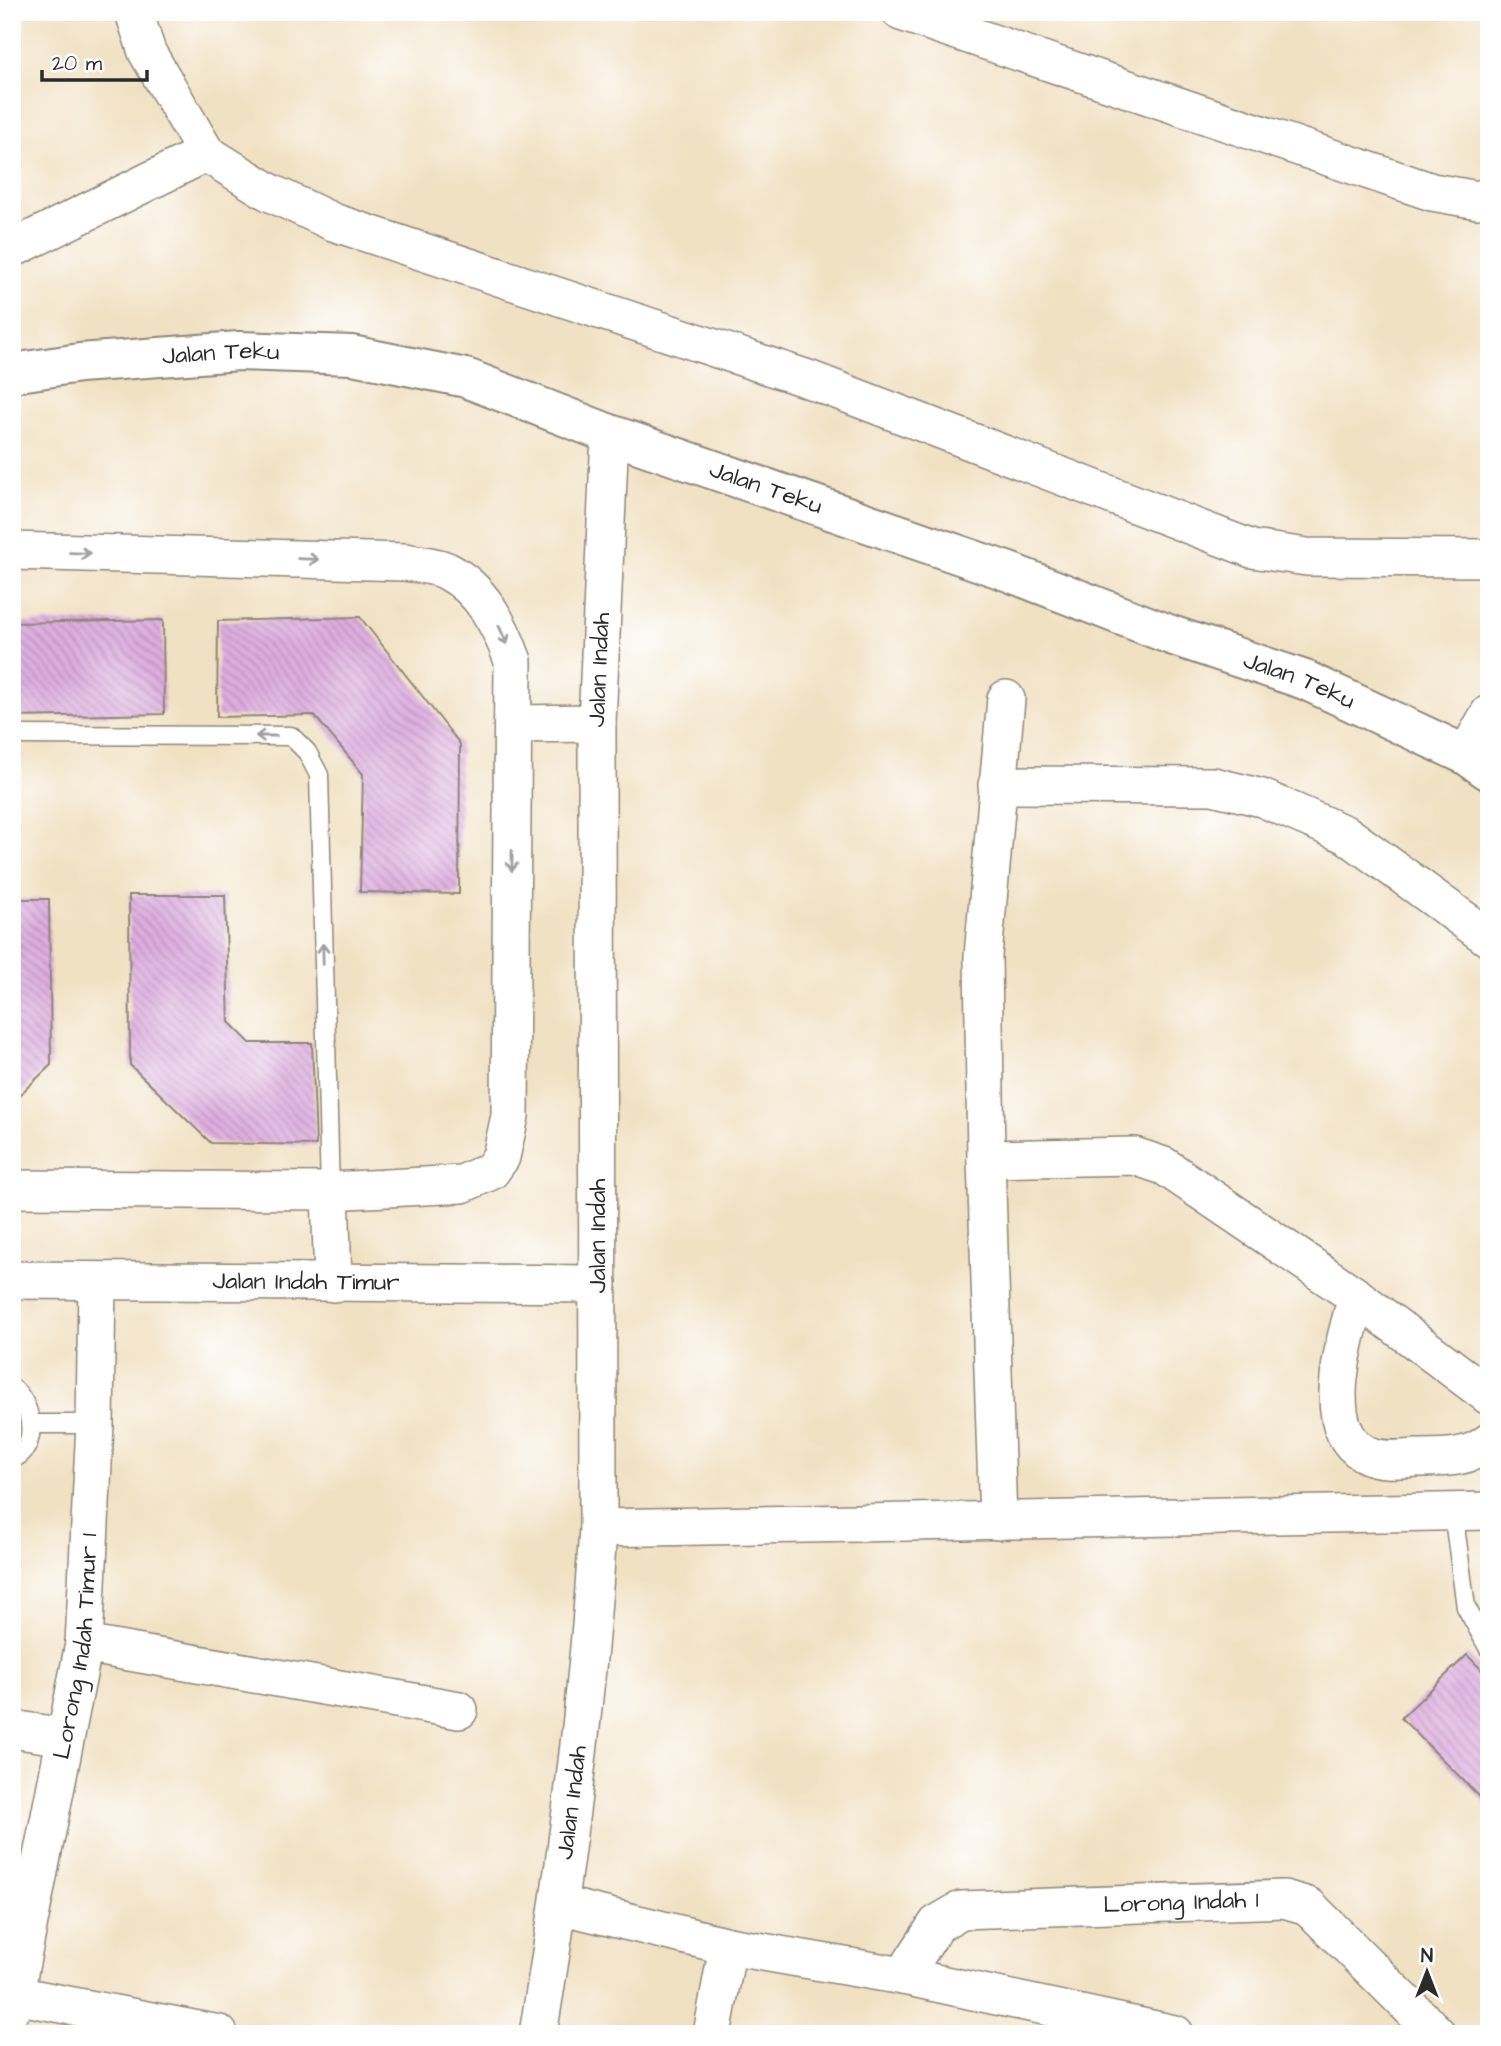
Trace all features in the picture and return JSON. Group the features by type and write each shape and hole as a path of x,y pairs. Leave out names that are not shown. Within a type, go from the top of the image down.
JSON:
{"main road":[{"name":"Jalan Teku","path":"12,373 80,363 239,351 352,355 466,378 610,434 1009,572 1171,635 1305,680 1477,763"}],"street":[{"path":"134,12 147,52 206,153 269,192 333,222 808,379 1252,549 1307,557 1489,558"},
{"path":"901,12 1420,188 1457,198 1478,200 1489,196"},
{"path":"12,249 206,153"},
{"name":"Jalan Indah","path":"538,2034 560,1905 592,1628 598,1528 597,723 610,434"},
{"path":"12,551 404,562 446,570 478,594 502,629 513,661 510,1116 501,1157 491,1171 462,1184 330,1191 12,1189"},
{"path":"998,1521 986,1159 983,956 1006,699"},
{"path":"1477,763 1489,715"},
{"path":"513,724 597,723"},
{"path":"997,785 1213,786 1262,798 1347,835 1489,938"},
{"path":"986,1159 1134,1156 1164,1166 1357,1297 1489,1396"},
{"path":"330,1191 333,1283"},
{"name":"Jalan Indah Timur","path":"12,1280 598,1284"},
{"name":"Lorong Indah Timur 1","path":"14,2001 84,1644 95,1424 97,1281"},
{"path":"1357,1297 1345,1340 1338,1382 1340,1419 1352,1442 1364,1453 1392,1459 1468,1454 1489,1442"},
{"path":"598,1528 1489,1511"},
{"path":"84,1644 459,1710"},
{"path":"12,1729 65,1737"},
{"name":"Lorong Indah 1","path":"904,1976 937,1924 961,1910 1284,1899 1308,1906 1436,2033"},
{"path":"560,1905 727,1946 904,1976 1059,2022 1175,2034"},
{"path":"712,2034 727,1946"},
{"path":"14,2001 219,2034"}],"lane":[{"path":"12,735 291,736 307,752 318,775 330,1191"},
{"path":"12,1388 19,1393 31,1424 30,1444 25,1452 12,1459"},
{"path":"31,1424 95,1424"},
{"path":"1452,1512 1465,1607 1489,1649"}],"building":[{"path":"360,617 460,744 459,894 360,892 363,774 314,715 217,717 218,621"},
{"path":"163,620 164,714 12,717 12,623"},
{"path":"129,895 225,895 229,1022 250,1043 312,1043 316,1145 211,1143 130,1065"},
{"path":"12,899 49,899 51,1065 12,1102"},
{"path":"1467,1655 1489,1677 1489,1806 1401,1718"}]}
